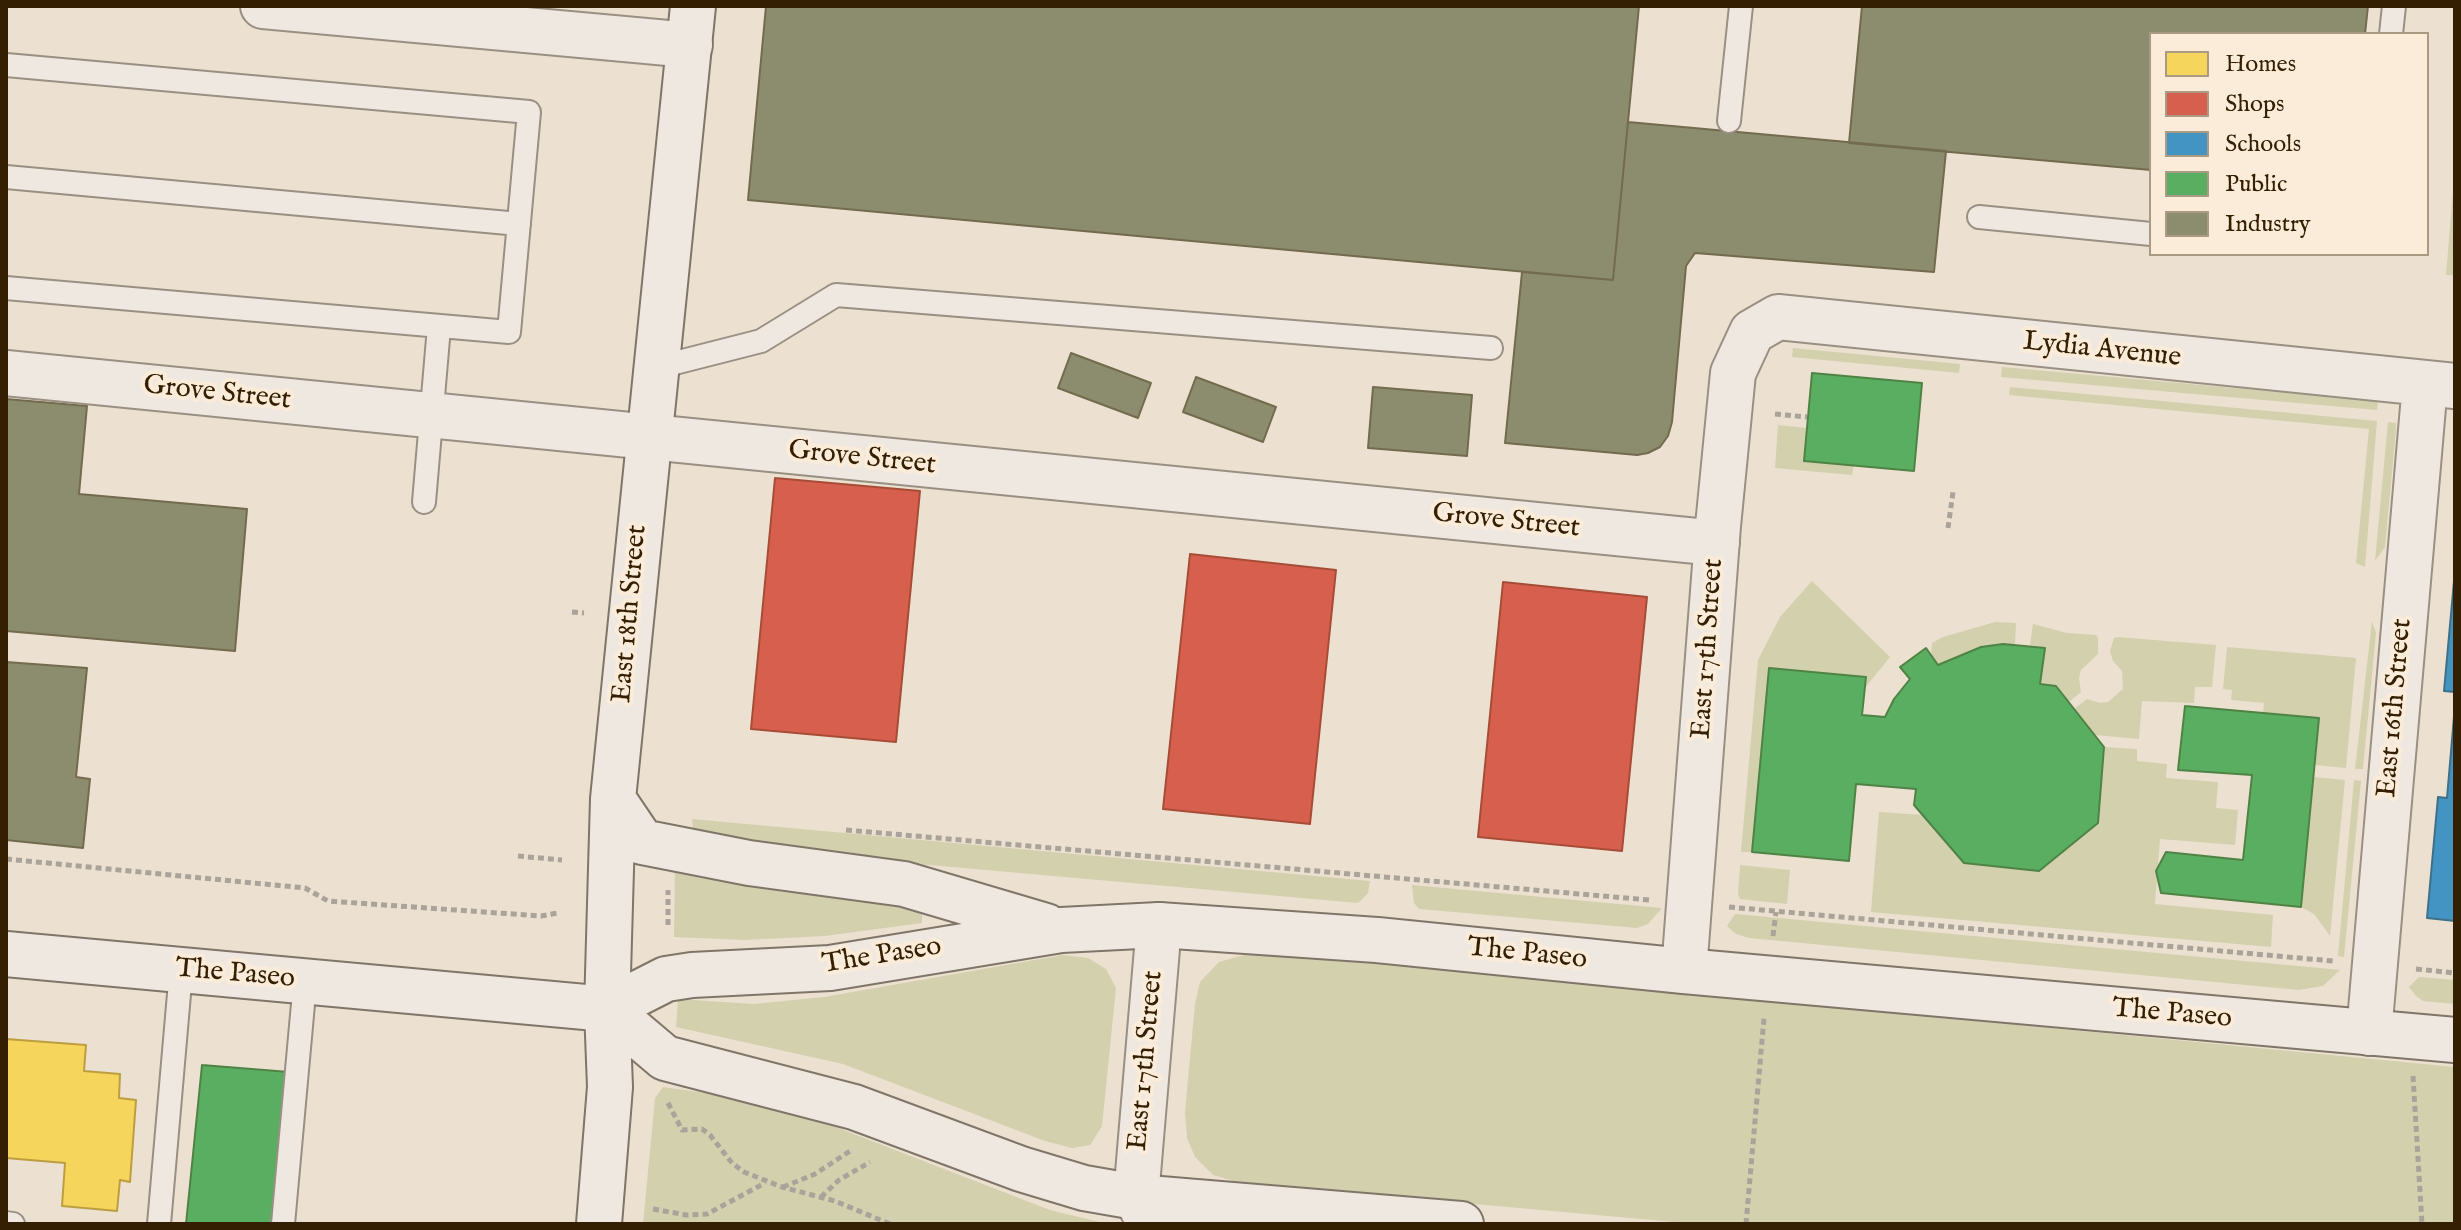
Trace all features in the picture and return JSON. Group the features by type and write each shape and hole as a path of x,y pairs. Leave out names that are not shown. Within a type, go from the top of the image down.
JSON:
{"main road":[{"path":"263,6 691,26"},
{"name":"East 18th Street","path":"599,1224 610,1087 607,1009 613,799 691,26"},
{"name":"Lydia Avenue","path":"1752,332 1778,317 2440,385"},
{"name":"East 17th Street","path":"1684,971 1733,373 1752,332"},
{"name":"Grove Street","path":"6,373 1717,543"},
{"name":"East 16th Street","path":"2369,1033 2440,385"},
{"path":"613,799 642,842 749,863 904,884 1061,930"},
{"name":"East 17th Street","path":"1143,1210 1159,925"},
{"name":"The Paseo","path":"6,954 607,1009 666,979 692,975 830,968 1061,930 1159,925 1377,940 1684,971 2455,1040"},
{"path":"607,1009 665,1058 854,1107 1143,1210 1461,1224"}],"lane":[{"path":"1729,121 1741,6"},
{"path":"2391,32 2394,6"},
{"path":"6,65 529,112 509,332 6,288"},
{"path":"6,177 519,224"},
{"path":"1979,217 2149,234"},
{"path":"655,368 761,341 836,295 1491,348"},
{"path":"424,502 439,327"},
{"path":"159,1224 181,971"},
{"path":"283,1224 305,982"},
{"path":"6,1223 13,1224"}],"path":[{"path":"1775,414 1807,417"},
{"path":"1948,528 1953,492"},
{"path":"572,612 584,613"},
{"path":"834,829 1658,901"},
{"path":"518,856 562,860"},
{"path":"6,859 305,888 328,901 541,916 558,913"},
{"path":"668,881 668,925"},
{"path":"1720,907 2342,962"},
{"path":"1746,1224 1767,978 1776,912"},
{"path":"2405,968 2455,973"},
{"path":"2412,1063 2422,1224"},
{"path":"665,1096 682,1130 702,1129 744,1172 766,1182 849,1206 890,1224"},
{"path":"782,1187 815,1174 850,1151"},
{"path":"821,1197 839,1180 870,1162"},
{"path":"653,1209 686,1215 707,1214 766,1182"}],"shaded area":[{"path":"2455,168 2455,275 2446,275"},
{"path":"1793,348 1960,364 1959,373 1792,357"},
{"path":"2002,367 2378,401 2377,410 2001,377"},
{"path":"2010,387 2377,421 2365,567 2356,563 2369,429 2009,395"},
{"path":"2388,422 2396,423 2396,430 2385,547 2375,561"},
{"path":"1778,425 1807,428 1804,461 1854,465 1852,475 1775,468"},
{"path":"1812,581 1890,657 1865,688 1866,677 1769,668 1752,852 1741,852 1758,660 1780,617"},
{"path":"2372,621 2376,633 2363,769 2355,769"},
{"path":"1995,622 2016,623 2015,644 1981,647 1938,665 1931,654 1932,643 1943,637"},
{"path":"2033,624 2067,633 2096,635 2098,638 2098,654 2081,670 2081,692 2069,702 2056,686 2040,684 2045,648 2030,645"},
{"path":"2114,638 2216,645 2212,687 2195,687 2194,703 2142,701 2139,739 2095,735 2074,709 2087,699 2108,702 2123,689 2122,671 2113,661 2110,651"},
{"path":"2227,647 2356,658 2346,768 2315,765 2319,718 2263,713 2264,703 2231,700 2232,690 2223,689"},
{"path":"2104,747 2137,749 2137,761 2167,764 2166,778 2218,782 2216,808 2238,810 2235,845 2160,839 2155,904 2273,915 2271,947 1871,912 1879,812 1923,815 1964,863 2039,871 2098,823"},
{"path":"2314,777 2345,780 2330,936 2314,914 2301,907"},
{"path":"2354,780 2361,781 2344,957 2338,956"},
{"path":"692,819 1370,881 1368,893 1358,903 704,845 694,838"},
{"path":"1740,865 1790,870 1787,904 1740,899"},
{"path":"675,869 922,905 922,923 825,936 744,940 674,937"},
{"path":"1412,885 1662,908 1648,924 1637,928 1419,909 1414,903"},
{"path":"1735,914 2340,970 2323,986 2299,990 1749,938 1736,934 1727,926"},
{"path":"1284,954 2455,1067 2455,1224 1697,1224 1240,1183 1213,1175 1195,1157 1187,1138 1185,1112 1195,1004 1200,982 1219,962 1244,955"},
{"path":"1063,955 1088,958 1106,969 1116,988 1102,1126 1090,1145 1072,1148 1045,1141 843,1064 676,1027 678,999 754,1004 824,997"},
{"path":"2419,977 2455,980 2455,1004 2423,1001 2416,996 2409,987"},
{"path":"663,1087 742,1098 810,1117 1050,1210 1108,1224 643,1224 655,1098"}],"building: Homes":[{"path":"6,1039 86,1045 84,1071 120,1074 119,1098 136,1100 130,1182 120,1180 117,1211 62,1206 65,1163 6,1158"}],"building: Shops":[{"path":"775,478 920,491 896,742 751,729"},
{"path":"1190,554 1336,570 1310,824 1163,809"},
{"path":"1503,582 1647,597 1622,851 1478,837"}],"building: Schools":[{"path":"2455,570 2455,692 2444,691"},
{"path":"2455,705 2455,921 2427,918 2438,797 2447,798"}],"building: Public":[{"path":"1812,373 1922,383 1914,471 1804,461"},
{"path":"2003,644 2045,648 2040,684 2056,686 2104,747 2098,823 2039,871 1964,863 1914,805 1916,789 1856,784 1849,861 1752,852 1769,668 1866,677 1862,715 1885,717 1910,679 1900,667 1926,648 1938,665 1981,647"},
{"path":"2185,706 2319,718 2301,907 2161,893 2156,871 2166,852 2243,860 2252,775 2178,770"},
{"path":"202,1065 289,1072 275,1224 186,1224"}],"building: Industry":[{"path":"766,6 1639,6 1613,280 748,200"},
{"path":"1862,6 2368,6 2365,32 2149,32 2149,170 1849,143"},
{"path":"1628,122 1946,151 1934,272 1695,253 1686,266 1672,422 1668,436 1660,447 1637,455 1505,443 1522,272 1613,280"},
{"path":"1071,353 1151,383 1138,418 1058,388"},
{"path":"1196,377 1276,407 1263,442 1183,412"},
{"path":"1373,387 1472,395 1467,456 1368,448"},
{"path":"6,399 87,406 79,494 247,509 235,651 6,631"},
{"path":"6,662 87,668 76,777 90,779 83,848 6,840"}]}
